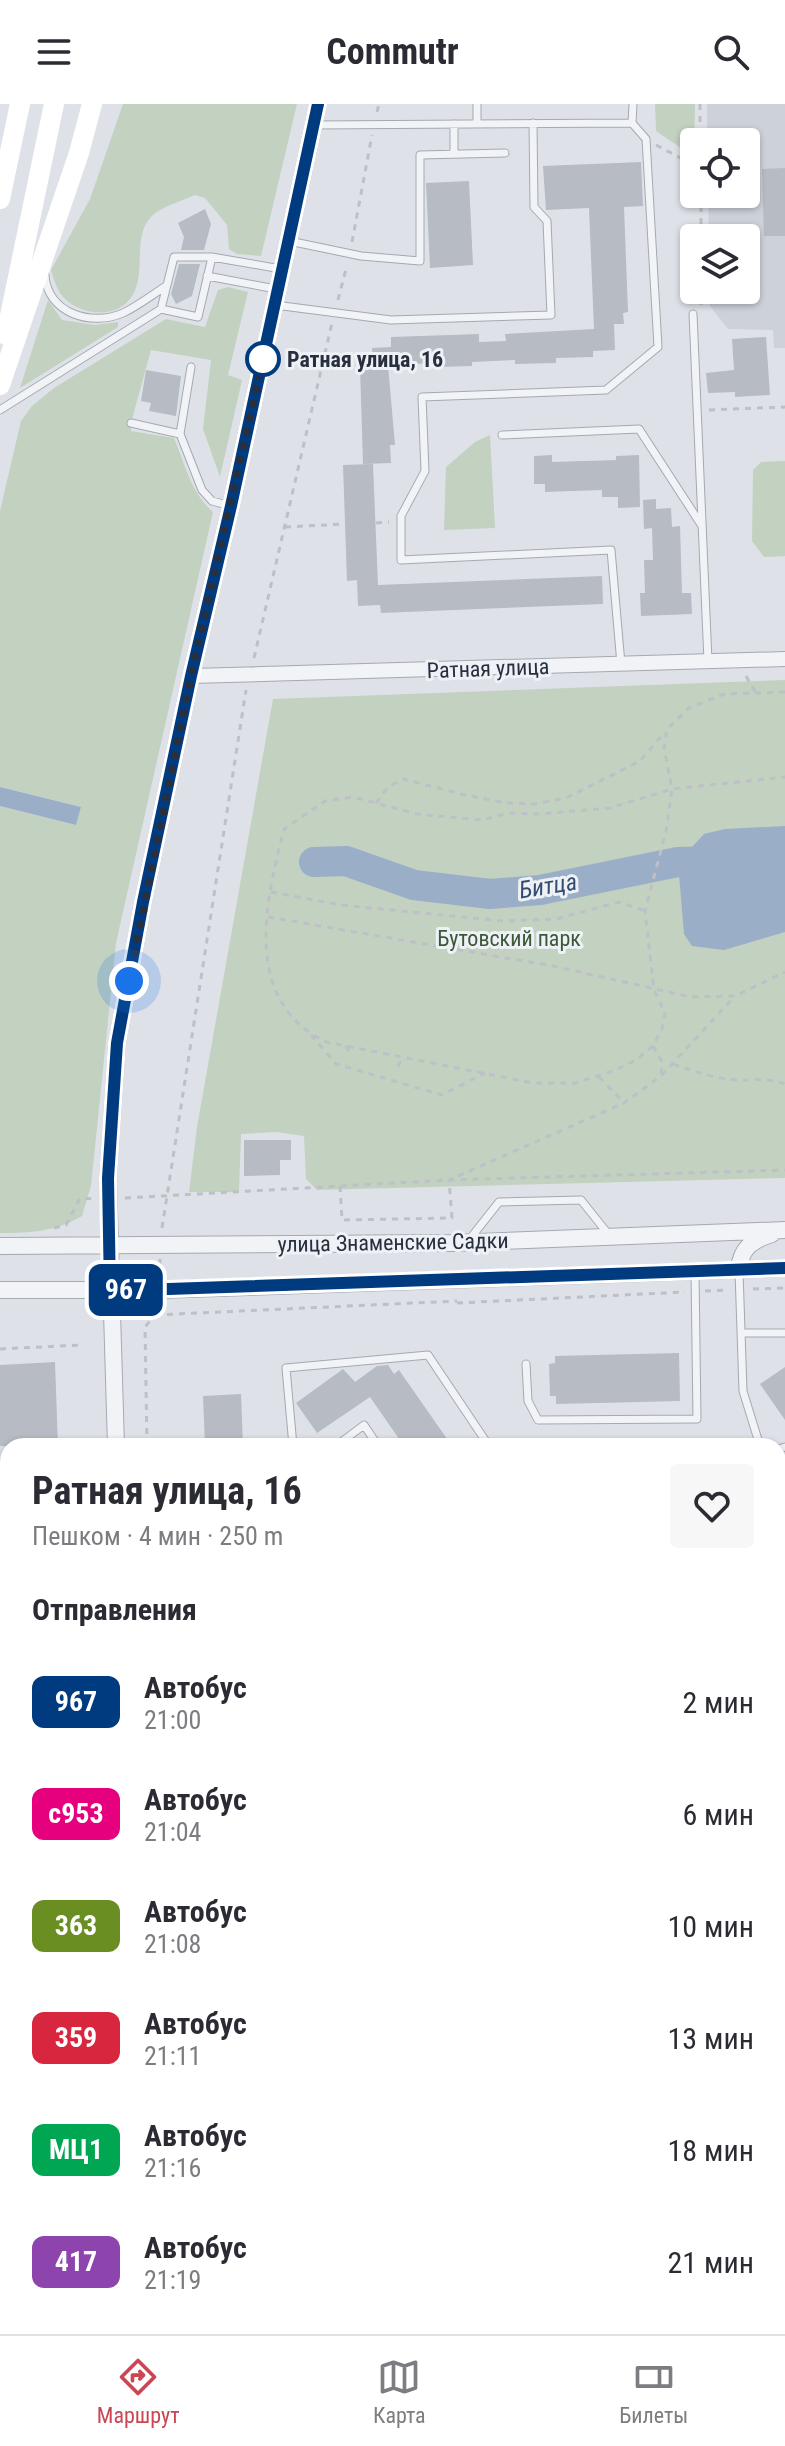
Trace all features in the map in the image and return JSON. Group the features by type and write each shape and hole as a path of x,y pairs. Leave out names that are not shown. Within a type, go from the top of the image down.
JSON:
{"main road":[{"path":"0,199 20,104"},
{"path":"0,362 54,104"},
{"path":"0,385 79,153 92,104"}],"street":[{"path":"116,1438 108,1178 117,1043 191,676 318,104"},
{"name":"Ратная улица","path":"191,676 785,659"},
{"path":"739,1269 740,1255 750,1244 785,1230"},
{"name":"улица Знаменские Садки","path":"0,1246 468,1242 785,1230"},
{"name":"улица Знаменские Садки","path":"0,1290 160,1290 785,1268"}],"lane":[{"path":"477,104 477,124"},
{"path":"621,664 611,550 401,560 401,516 425,471 422,397 606,390 658,347 646,139 632,123 633,104"},
{"path":"207,276 335,313 391,320 551,315 547,221 534,207 533,123"},
{"path":"314,125 632,123"},
{"path":"454,124 454,154"},
{"path":"289,241 350,254 420,261 420,155 505,153"},
{"path":"45,254 46,285 57,305 76,316 99,319 122,313 166,286"},
{"path":"161,309 174,257 212,257 283,270"},
{"path":"0,410 161,309 198,317 212,257"},
{"path":"693,314 708,661"},
{"path":"191,367 180,434 202,490 212,501 231,506"},
{"path":"131,423 180,434"},
{"path":"502,435 639,429 702,526"},
{"path":"468,1242 499,1202 581,1200 610,1237"},
{"path":"739,1269 743,1391 758,1438"},
{"path":"526,1364 528,1401 538,1420 697,1419 695,1271"},
{"path":"741,1333 785,1333"},
{"path":"292,1438 286,1368 428,1355 484,1438"},
{"path":"347,1438 364,1425 373,1438"}],"path":[{"path":"254,658 350,254 379,104"},
{"path":"700,104 700,128"},
{"path":"646,139 680,157"},
{"path":"693,314 701,304"},
{"path":"698,411 785,407"},
{"path":"285,527 345,524"},
{"path":"746,675 756,693"},
{"path":"147,1438 145,1327 155,1315 160,1290 160,1245 167,1195 246,689"},
{"path":"376,803 388,787 403,779 507,803 533,804 566,798 640,761 689,708 724,694 785,692"},
{"path":"310,1034 326,1042 533,1083 575,1083 598,1076 636,1060 653,1046 662,1029 665,1013 654,990 645,911 666,831 672,789 664,748 667,729"},
{"path":"485,1073 442,1095 336,1064 290,1016 272,986 265,942 270,892 284,829 325,801 353,797 417,814 482,820 508,813 538,814 610,808 672,789 785,777"},
{"path":"533,804 538,814"},
{"path":"270,892 341,905 503,921 556,919 619,902 645,911"},
{"path":"268,917 553,966 691,997 735,996"},
{"path":"449,1180 624,1103 661,1076 735,996 785,972"},
{"path":"346,1046 352,1057"},
{"path":"653,1046 662,1062 661,1076"},
{"path":"398,1067 402,1057"},
{"path":"673,1064 707,1076 737,1080 769,1078 785,1084"},
{"path":"598,1076 624,1103"},
{"path":"167,1195 449,1180 785,1170"},
{"path":"340,1186 342,1220 452,1218 449,1180"},
{"path":"455,1278 457,1303"},
{"path":"155,1315 785,1288"},
{"path":"0,1349 81,1345"}],"shaded area":[{"path":"707,104 785,104 785,348 774,348 773,330 728,329 710,306 760,304 760,224 709,224 708,208 760,208 760,128 707,128"}],"green space":[{"path":"123,104 297,104 261,256 237,254 229,249 227,225 205,198 195,195 165,207 151,217 142,236 138,280 130,299 114,310 94,312 66,300 51,270 90,199"},
{"path":"655,104 695,104 695,128 680,128 680,147 656,131"},
{"path":"228,287 248,292 228,375 242,380 220,477 203,429 211,360 151,350 131,423 131,431 174,438 194,487 213,512 116,943 91,1186 82,1216 42,1230 0,1233 0,806 76,825 81,807 0,787 0,511 21,421 32,406 54,388 166,319 205,327 218,290"},
{"path":"48,300 62,320 95,325 118,322 118,327 20,388"},
{"path":"490,435 495,528 444,530 446,467 475,442"},
{"path":"785,461 785,556 764,557 752,541 753,470 761,462"},
{"name":"Бутовский парк","path":"785,680 785,1178 317,1190 306,1179 304,1136 276,1132 241,1134 239,1192 189,1192 197,1127 273,699"}],"water":[{"path":"0,787 81,807 76,825 0,806"},
{"path":"785,826 785,932 724,950 692,946 684,934 678,862 704,834 725,829"}],"building":[{"path":"641,162 643,206 624,207 628,312 623,313 624,324 614,324 615,350 593,351 593,357 556,358 556,363 515,364 515,360 472,362 472,366 437,367 437,363 388,365 395,445 390,445 391,463 363,464 360,367 373,366 372,348 391,347 391,337 479,334 479,342 506,341 505,334 594,329 589,208 546,210 543,166"},
{"path":"785,168 785,236 764,236 762,169"},
{"path":"469,181 473,265 430,268 426,183"},
{"path":"205,209 211,224 204,250 181,250 184,237 178,223"},
{"path":"179,264 200,264 192,296 176,304 171,294"},
{"path":"766,337 770,395 735,397 735,392 708,393 706,373 734,370 732,339"},
{"path":"146,370 181,376 176,416 149,411 151,403 141,401"},
{"path":"552,455 552,462 616,460 616,456 639,455 640,507 618,508 618,497 602,497 602,490 545,492 545,484 534,484 534,456"},
{"path":"373,464 378,585 602,576 603,604 381,613 380,605 358,606 357,580 347,581 343,465"},
{"path":"656,499 656,509 671,508 672,527 680,526 682,593 691,593 692,614 641,616 640,593 645,593 644,560 653,560 652,528 644,529 643,500"},
{"path":"244,1140 291,1140 291,1160 280,1160 280,1175 244,1176"},
{"path":"679,1353 680,1401 556,1404 556,1396 550,1396 549,1364 555,1363 555,1356"},
{"path":"55,1362 58,1438 0,1438 0,1365"},
{"path":"388,1365 394,1374 399,1370 446,1438 398,1438 370,1397 317,1433 296,1403 343,1369 355,1382 377,1366"},
{"path":"785,1367 785,1420 760,1384"},
{"path":"241,1394 243,1438 205,1438 203,1396"}],"waterway":[{"name":"Битца","path":"314,862 346,861 414,885 490,894 540,890 678,862 785,859"}],"bus line":[{"name":"967","path":"318,104 191,676 117,1043 108,1178 110,1291 785,1268"}],"place":[{"name":"Ратная улица, 16","path":"263,359"}],"route":[{"path":"129,981 191,676 263,359"}]}
